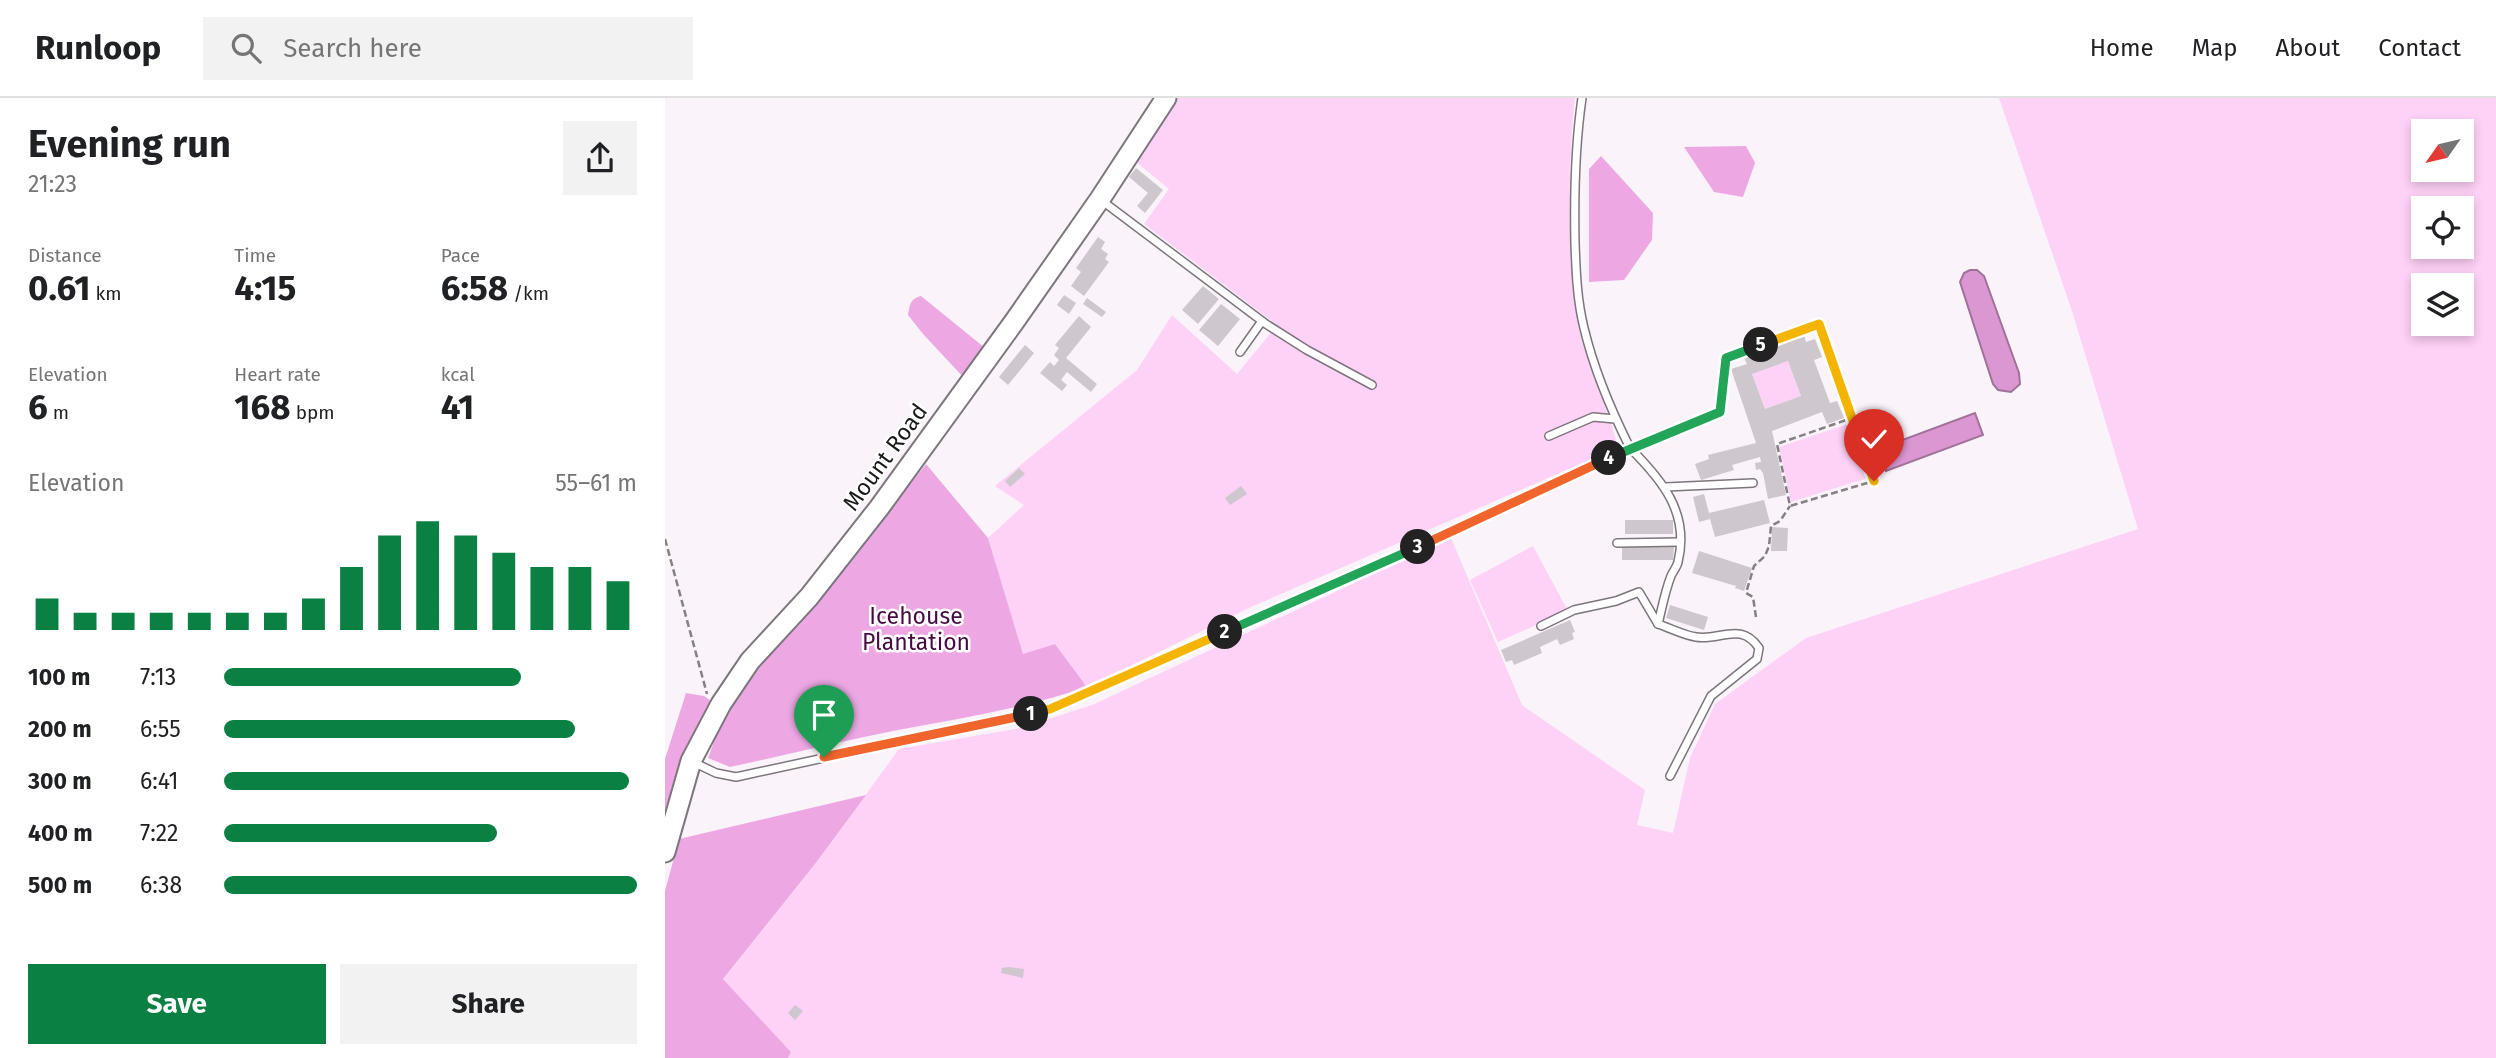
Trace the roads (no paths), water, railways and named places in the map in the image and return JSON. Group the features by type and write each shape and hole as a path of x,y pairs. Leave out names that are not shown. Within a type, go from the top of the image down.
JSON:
{"street":[{"name":"Mount Road","path":"665,852 691,761 713,717 750,661 809,597 879,508 992,354 1100,199 1166,98"}],"lane":[{"path":"1581,98 1574,189 1577,285 1583,326 1615,419 1630,448 1658,475 1666,487 1681,527 1678,563 1671,576 1658,624"},
{"path":"1100,199 1262,321 1307,350 1372,385"},
{"path":"1240,352 1262,321"},
{"path":"691,761 716,773 736,777 1050,709 1423,545 1630,448 1720,412"},
{"path":"1549,436 1593,417 1615,419"},
{"path":"1666,487 1753,483"},
{"path":"1617,543 1680,542"},
{"path":"1542,626 1574,610 1616,601 1639,592 1658,624 1696,637 1710,637 1733,631 1755,641 1759,648 1757,659 1711,696 1670,776"}],"park label":[{"name":"Icehouse Plantation","path":"916,629"}]}
